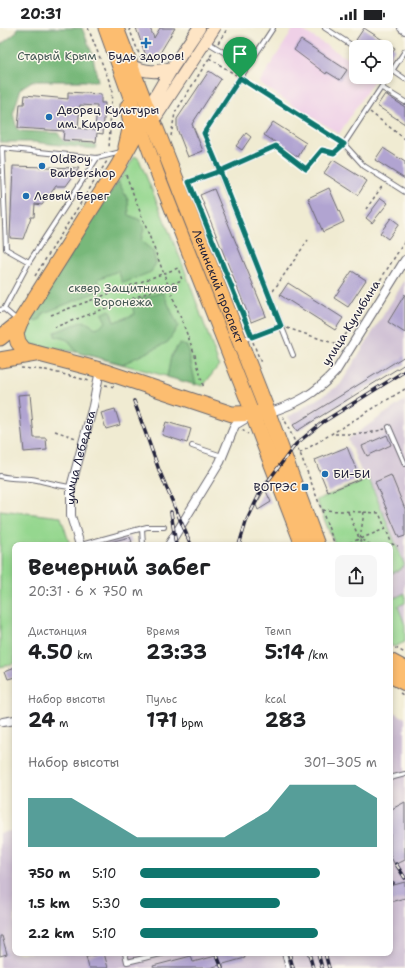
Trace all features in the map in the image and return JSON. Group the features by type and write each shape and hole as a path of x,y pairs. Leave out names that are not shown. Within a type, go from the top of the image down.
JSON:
{"highway":[{"path":"147,118 122,161 20,322 16,333 18,342 24,350 99,376 232,414 253,415 274,411"},
{"name":"Ленинский проспект","path":"147,118 179,186 246,339 274,411 316,542"},
{"path":"0,338 20,322"},
{"path":"0,360 35,354"},
{"name":"Ленинский проспект","path":"253,415 302,542"},
{"path":"393,663 405,670"},
{"path":"393,677 405,683"}],"main road":[{"name":"Ленинский проспект","path":"105,28 131,66 147,118"},
{"name":"Ленинский проспект","path":"117,28 131,66 147,118 253,415"},
{"path":"147,118 172,68 199,28"},
{"path":"147,118 210,44 214,28"},
{"path":"122,161 130,125 131,66 148,72 172,68"}],"street":[{"name":"улица Кулибина","path":"274,411 290,406 320,388 336,371 405,260"},
{"name":"улица Лебедева","path":"80,542 71,516 71,488 94,406 99,376"},
{"path":"171,542 222,456 235,425 253,415"},
{"path":"1,722 12,720"}],"lane":[{"path":"273,28 204,133 293,355"},
{"path":"325,28 349,43"},
{"path":"210,44 248,67"},
{"path":"393,69 405,51"},
{"path":"393,71 405,79"},
{"path":"384,84 344,144 364,166 405,192"},
{"path":"382,88 405,102"},
{"path":"179,186 220,171 276,146"},
{"path":"29,262 6,249 2,148 122,161"},
{"path":"20,322 2,310 29,262 97,158"},
{"path":"246,339 281,326"},
{"path":"389,427 405,464"},
{"path":"192,446 222,456"},
{"path":"0,476 12,479 30,479 71,488"},
{"path":"99,542 142,528 164,527"},
{"path":"142,528 143,542"},
{"path":"393,777 405,774"},
{"path":"126,956 127,962 152,956"},
{"path":"285,956 288,968"}],"path":[{"path":"129,28 131,66"},
{"path":"172,140 171,133 174,113 209,58 210,44 228,28"},
{"path":"209,58 344,144 334,153 322,150 306,169 276,146"},
{"path":"367,110 405,139"},
{"path":"122,161 194,355 204,389"},
{"path":"366,209 386,180"},
{"path":"207,226 246,339 262,365"},
{"path":"272,291 308,240"},
{"path":"281,326 338,345 405,241"},
{"path":"51,315 178,268 182,280 55,327"},
{"path":"19,368 99,376 120,389"},
{"path":"300,454 405,389"},
{"path":"274,411 300,454 333,542"},
{"path":"235,425 250,435"},
{"path":"333,434 365,434 389,427"},
{"path":"55,431 84,440"},
{"path":"322,510 379,513 390,542"},
{"path":"347,511 361,542"},
{"path":"360,539 364,512"},
{"path":"352,542 386,529"},
{"path":"360,539 366,542"},
{"path":"393,545 398,546"},
{"path":"393,647 405,653"}],"shaded area":[{"path":"294,28 299,28 349,60 349,84 371,84 339,134 259,83"},
{"path":"405,280 405,364 297,431 288,417 340,385"},
{"path":"405,400 405,641 393,643 393,542 333,542 318,504 366,484 348,439"},
{"path":"393,712 405,718 405,968 0,968 0,833 12,831 12,956 393,956"}],"green space":[{"name":"Старый Крым","path":"17,28 82,28 92,53 98,81 32,81 21,88 13,114 17,129 21,131 58,133 63,141 96,145 95,149 33,142 0,142 0,45 17,32"},
{"name":"сквер Защитников Воронежа","path":"135,156 139,159 183,265 219,365 203,386 76,352 27,344 21,330"},
{"path":"118,181 128,200 129,215 140,220 144,228 141,241 153,251 156,263 151,272 123,283 118,271 98,279 102,290 44,313 40,320 36,322 31,318 31,315"},
{"path":"163,292 178,326 168,342 123,364 76,352 68,340 55,336 55,332 84,321 96,328 106,322 102,314 110,310 114,322 135,314 130,302"},
{"path":"179,344 187,346 196,385 167,377 171,356"},
{"path":"369,479 404,564 401,569 393,573 393,542 334,542 316,500"},
{"path":"0,510 61,517 69,542 12,542 12,664 0,667"},
{"path":"405,593 405,603 398,606 405,625 405,642 394,647 393,646 393,599"}],"building":[{"path":"136,28 150,28 154,38 160,28 175,28 160,53 154,59 149,58 145,53"},
{"path":"364,28 383,40 356,40"},
{"path":"301,40 347,70 340,80 327,72 326,74 294,50"},
{"path":"209,71 221,79 192,124 203,151 188,157 177,129 177,119"},
{"name":"Дворец Культуры им. Кирова","path":"68,92 101,94 101,103 105,103 103,134 97,133 96,142 63,140 64,131 18,128 20,104 24,104 25,95 68,99","holes":["80,105 97,106 95,130 78,128"]},
{"path":"385,94 405,107 405,124 377,106"},
{"path":"273,122 306,143 298,157 264,135"},
{"path":"246,133 251,137 242,150 236,146"},
{"path":"383,148 405,162 405,179 375,160"},
{"path":"333,160 367,181 358,195 324,173"},
{"path":"13,166 79,168 66,186 56,186 42,205 35,204 34,217 31,217 23,239 10,238"},
{"path":"329,188 344,222 323,232 308,198"},
{"path":"214,189 266,316 251,322 200,195"},
{"path":"381,198 388,203 372,223 366,218"},
{"path":"391,218 399,224 388,239 380,233"},
{"path":"352,271 366,280 348,307 334,298"},
{"path":"288,283 343,318 335,330 280,295"},
{"path":"405,294 405,333 388,322"},
{"path":"405,356 405,364 297,431 293,425"},
{"path":"30,394 34,438 46,438 47,450 24,452 18,395"},
{"path":"115,409 120,425 106,429 101,413"},
{"path":"166,422 191,429 187,443 162,435"},
{"path":"387,435 391,445 367,456 362,446"},
{"path":"347,447 360,479 328,492 315,460"},
{"path":"391,475 405,509 405,536 399,538 375,482"},
{"path":"265,489 271,502 258,510 256,505"},
{"path":"130,537 132,542 110,542"},
{"path":"12,668 12,678 8,679 5,671"},
{"path":"405,802 405,860 395,865 393,861 393,808"},
{"path":"405,882 405,898 393,901 393,885"},
{"path":"0,936 2,936 7,954 0,956"},
{"path":"105,956 108,968 89,968 86,957"},
{"path":"191,956 193,962 216,956 245,956 245,958 209,968 154,968 153,966"}],"railway":[{"path":"240,542 246,522 262,489 296,444 323,422 405,371"},
{"path":"134,401 159,470 190,542"},
{"path":"171,512 176,542"},
{"path":"396,864 405,878"},
{"path":"217,956 222,968"},
{"path":"290,956 293,968"},
{"path":"310,956 313,968"},
{"path":"319,956 322,968"},
{"path":"326,956 329,968"}],"place":[{"name":"Будь здоров!","path":"146,43"},
{"name":"Дворец Культуры им. Кирова","path":"49,117"},
{"name":"OldBoy Barbershop","path":"42,166"},
{"name":"Левый Берег","path":"26,196"},
{"name":"БИ-БИ","path":"325,474"},
{"name":"ВОГРЭС","path":"305,487"}],"route":[{"path":"240,78 204,133 220,171 189,182 252,337 281,326 220,171 276,146 306,169 322,150 334,153 344,144 240,78"}]}
